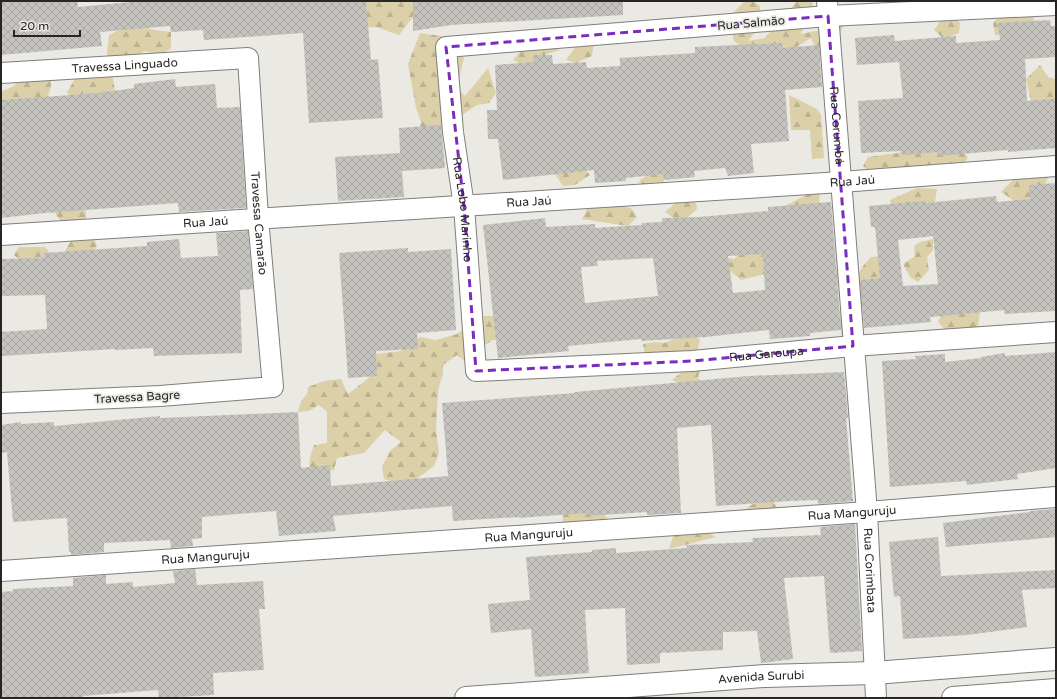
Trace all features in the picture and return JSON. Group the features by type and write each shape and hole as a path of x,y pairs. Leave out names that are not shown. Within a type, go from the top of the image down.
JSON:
{"street":[{"name":"Rua Salmão","path":"446,47 828,9 1056,5"},
{"name":"Rua Corumbá","path":"828,9 853,346"},
{"name":"Rua Lobo Marinho","path":"446,47 453,132 464,206 476,371"},
{"name":"Travessa Linguado","path":"1,73 248,58"},
{"name":"Travessa Camarão","path":"248,58 258,218 272,388"},
{"name":"Rua Jaú","path":"1,235 841,182 1056,166"},
{"name":"Rua Garoupa","path":"476,371 692,360 853,346 1056,332"},
{"name":"Rua Corimbata","path":"853,346 858,381 867,512 876,698"},
{"name":"Travessa Bagre","path":"1,403 160,396 272,388"},
{"name":"Rua Manguruju","path":"1,571 867,512 1056,497"},
{"name":"Avenida Surubi","path":"466,698 765,676 874,673 1056,659"},
{"path":"953,698 1056,690"}],"highlighted area":[{"path":"828,16 853,346 692,361 476,371 464,206 446,47"}],"green space":[{"path":"350,1 416,1 416,13 399,35 376,27 354,28"},
{"path":"745,1 753,1 760,6 761,25 748,41 765,38 797,1 812,2 816,16 806,24 800,34 843,26 837,41 820,58 811,38 790,51 776,44 745,49 734,41 729,17"},
{"path":"1031,6 1034,21 1010,35 995,35 993,23 1005,10"},
{"path":"943,17 955,18 960,23 959,33 944,39 934,30"},
{"path":"132,24 154,30 171,32 171,49 159,54 144,51 133,63 112,74 115,90 93,105 75,106 67,92 81,69 109,59 107,54 109,35"},
{"path":"420,33 449,37 464,58 457,88 465,96 488,68 496,93 489,103 477,105 444,127 419,129 421,122 416,108 408,64"},
{"path":"582,38 594,39 592,56 576,63 566,60"},
{"path":"536,42 560,50 544,55 537,64 524,65 513,60 524,47"},
{"path":"1040,65 1048,77 1056,79 1056,99 1051,101 1031,101 1026,79"},
{"path":"24,72 51,75 51,86 45,106 1,106 1,92 14,86"},
{"path":"789,95 817,109 821,115 824,158 812,159 810,130 791,130"},
{"path":"959,146 968,158 956,172 879,179 863,166 868,157 915,149"},
{"path":"581,166 590,175 575,185 563,186 553,171"},
{"path":"664,170 664,180 660,188 647,191 639,181 649,173"},
{"path":"1036,170 1048,178 1040,196 1016,202 1001,192 1017,176"},
{"path":"821,183 818,210 785,206 806,195"},
{"path":"917,188 937,189 935,202 891,206 890,200"},
{"path":"680,199 696,203 697,209 685,220 674,218 665,212"},
{"path":"614,201 632,209 637,217 628,226 582,219 590,204"},
{"path":"86,209 86,218 97,246 89,257 25,265 14,255 19,247 45,247 51,254 63,254 74,236 54,212"},
{"path":"933,239 933,250 927,257 929,270 918,282 910,277 903,264 915,256 914,246 920,242"},
{"path":"771,243 777,271 741,280 730,271 713,278 727,245 728,258 734,259 747,248"},
{"path":"895,256 865,307 855,304 853,338 842,338 839,316 843,298 840,282 822,285 826,271 846,269 851,286 863,266 871,257"},
{"path":"976,297 980,314 977,332 951,337 938,322 945,307"},
{"path":"484,316 493,316 508,338 493,340 485,345 483,367 474,368 457,355 443,365 443,374 438,390 436,430 439,453 434,466 414,481 397,483 384,479 382,466 391,450 401,442 385,430 364,453 337,458 334,470 314,472 309,469 310,457 314,445 327,443 327,412 319,405 309,411 298,412 301,401 307,394 308,387 324,381 341,379 348,394 370,377 375,354 401,351 410,342 421,337 435,340 457,334"},
{"path":"685,335 700,339 696,358 645,355 643,344 656,342 664,343"},
{"path":"701,366 698,378 703,383 684,386 672,380 684,370"},
{"path":"771,499 781,513 743,511 753,504"},
{"path":"597,506 607,518 594,538 562,528 563,515"},
{"path":"692,524 716,537 669,549 673,537"}],"building":[{"path":"1,1 77,1 78,7 130,1 366,1 371,60 378,59 383,118 309,123 303,33 204,40 203,30 171,32 170,26 100,32 102,46 1,55"},
{"path":"413,1 623,1 623,15 451,25 413,31"},
{"path":"1050,20 1051,26 1056,26 1056,57 1025,59 1027,101 1056,99 1056,148 1008,152 1008,150 938,156 937,152 902,155 901,151 861,153 858,101 903,98 899,62 857,65 855,38 894,35 895,41 956,36 956,43 1000,40 998,23"},
{"path":"782,43 783,48 819,45 822,87 785,90 789,141 751,144 754,173 728,176 725,168 694,171 695,177 664,180 663,174 626,178 626,181 595,183 594,170 503,180 498,139 488,139 487,110 497,110 495,65 534,62 533,55 552,55 553,64 586,62 587,68 620,66 620,58 695,53 695,47"},
{"path":"175,79 176,87 215,84 217,108 240,107 246,208 179,212 178,203 45,213 1,218 1,100 99,93 134,88 134,84"},
{"path":"441,125 445,168 402,171 404,197 338,201 335,157 400,153 399,128"},
{"path":"1056,183 1056,311 1004,314 1004,310 930,317 931,322 864,328 860,280 880,278 875,227 871,227 869,206 925,201 926,203 996,196 997,202 1030,199 1029,185","holes":["933,236 938,284 903,286 898,240"]},
{"path":"831,202 841,330 810,333 810,336 770,339 769,330 706,337 641,341 641,339 568,346 569,351 498,358 483,225 545,218 546,227 595,224 595,228 642,225 642,223 662,222 662,218 699,217 768,211 768,207","holes":["763,254 765,290 733,293 728,256","653,258 658,296 585,303 581,267 598,266 597,261"]},
{"path":"248,231 253,289 240,290 242,353 154,356 153,348 1,356 1,332 47,329 45,295 1,296 1,259 44,258 44,253 147,246 147,242 179,239 181,258 218,256 216,233"},
{"path":"408,248 408,252 451,249 456,330 417,333 418,349 376,351 377,376 348,378 339,253"},
{"path":"1056,352 1056,468 1017,474 1018,479 967,485 966,481 890,487 882,361 916,359 915,356 945,354 945,362 981,358 1005,353 1005,356"},
{"path":"844,372 848,418 846,418 853,501 818,504 818,500 790,501 716,506 711,425 677,428 681,513 647,515 647,512 586,516 586,513 453,521 452,506 333,516 336,531 279,536 276,511 202,517 202,538 192,539 193,546 171,548 170,540 104,543 104,552 71,555 71,552 69,552 67,518 13,522 7,452 1,453 1,425 21,422 21,424 54,422 54,426 160,416 160,418 298,412 301,468 330,465 331,486 448,476 442,403 575,393 748,376"},
{"path":"1056,509 1056,537 946,547 943,523 1030,511"},
{"path":"855,524 862,651 830,653 824,576 784,578 793,659 761,663 757,631 723,632 723,650 660,653 660,663 627,665 625,608 585,610 589,673 535,677 531,629 491,633 488,604 530,600 526,557 592,552 592,550 616,548 616,553 687,548 686,545 753,542 752,538 821,535 820,527"},
{"path":"938,537 941,576 1056,570 1056,588 1022,590 1027,627 967,635 903,639 900,596 894,597 889,542"},
{"path":"195,569 197,585 263,581 265,609 259,609 264,670 213,673 214,695 159,698 158,690 83,696 83,698 1,698 1,592 13,591 13,589 73,586 73,578 106,575 106,584 133,582 133,587 175,583 173,571"}]}
